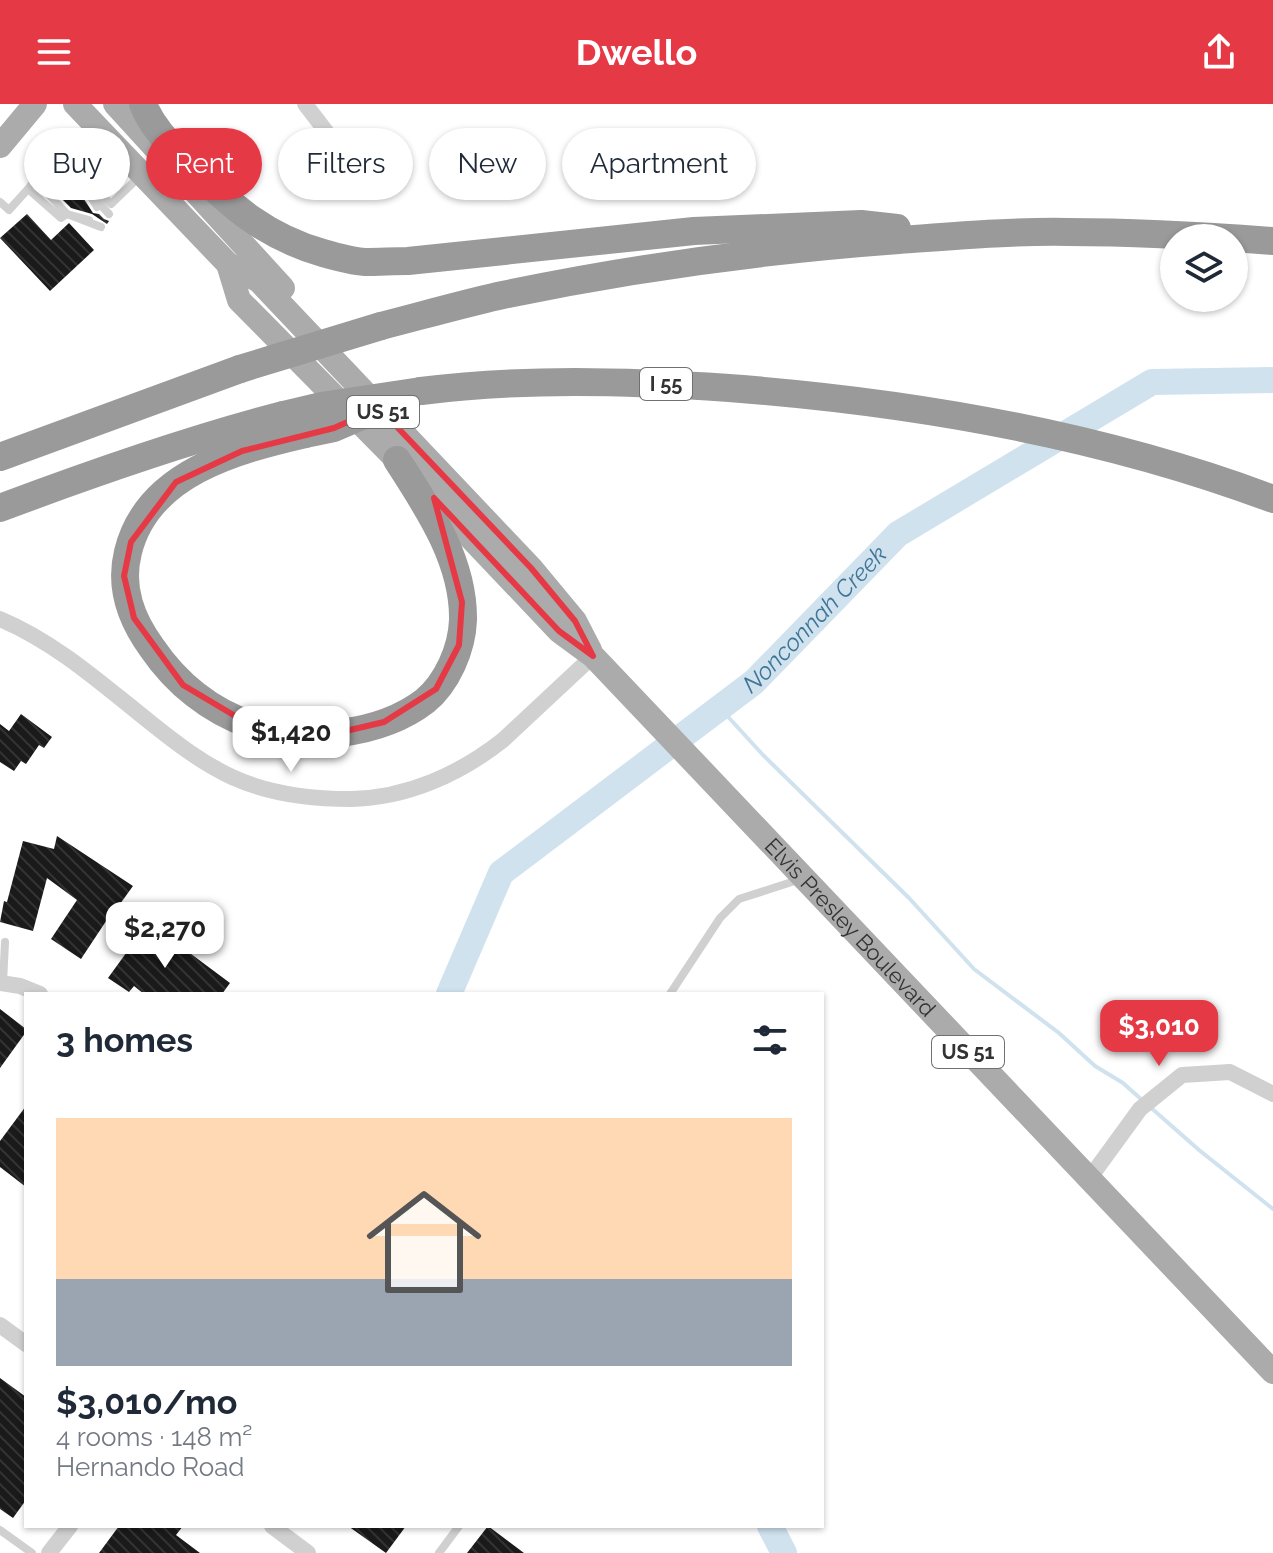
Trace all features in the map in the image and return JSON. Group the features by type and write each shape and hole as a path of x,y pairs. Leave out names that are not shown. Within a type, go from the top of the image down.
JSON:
{"highway":[{"path":"143,104 163,137 239,212 284,239 349,260 408,261 694,231 785,226 861,224 957,236"},
{"path":"216,214 250,238 286,254 319,262 349,260"},
{"path":"0,457 240,369 381,326 495,297 633,271 751,254 957,236 1067,232 1273,241"},
{"name":"I 55","path":"7,507 102,471 240,426 321,406 494,383 602,381 769,391 889,405 1056,436 1192,472 1273,499"},
{"path":"397,460 443,539 458,581 463,622 459,645 446,674 425,700 409,711 360,729 333,734 306,734 252,726 203,701 183,685 163,664 134,618 127,599 124,576 131,542 141,520 155,502 176,482 206,464 242,451 334,428 431,389"}],"main road":[{"path":"0,146 35,104"},
{"name":"Elvis Presley Boulevard","path":"75,104 228,264 259,281 531,568 575,621 593,656"},
{"path":"115,104 311,318 344,370"},
{"name":"Elvis Presley Boulevard","path":"228,264 239,300 559,631 593,656 1273,1372"}],"street":[{"path":"305,104 323,128"},
{"path":"0,619 57,650 205,763 248,783 316,799 357,799 396,793 450,774 503,740 593,656"},
{"path":"2,983 35,992"},
{"path":"1089,1179 1140,1109 1182,1075 1230,1072 1273,1094"},
{"path":"0,1325 24,1343"},
{"path":"49,1553 68,1528"},
{"path":"275,1528 308,1553"}],"lane":[{"path":"130,186 142,174"},
{"path":"0,202 9,210 24,193"},
{"path":"41,200 61,218 71,212"},
{"path":"55,200 101,227"},
{"path":"93,200 97,207"},
{"path":"96,200 109,214"},
{"path":"61,202 71,212 89,220"},
{"path":"671,992 720,918 739,899 803,878"},
{"path":"2,983 5,942"},
{"path":"439,1553 458,1528"},
{"path":"0,1530 32,1553"}],"highlighted area":[{"path":"379,408 531,568 575,621 593,656 559,631 434,498 462,602 459,645 436,689 384,722 333,734 252,726 183,685 134,618 124,576 131,542 176,482 242,451 334,428"}],"building":[{"path":"63,200 85,200 93,213 109,221 107,224 92,214 71,208"},
{"path":"27,214 51,240 69,223 94,250 50,291 0,238"},
{"path":"21,714 52,737 44,748 39,745 26,764 21,761 14,771 0,762 0,724 9,731"},
{"path":"57,836 133,886 81,959 51,939 77,900 47,878 33,931 0,922 23,841 54,849"},
{"path":"145,927 176,950 179,945 230,983 223,992 142,992 134,986 129,992 108,978"},
{"path":"0,1009 24,1027 24,1035 0,1068"},
{"path":"24,1109 24,1185 0,1167 0,1141"},
{"path":"0,1378 24,1396 24,1503 13,1518 0,1509"},
{"path":"118,1528 181,1528 176,1535 200,1553 99,1553"},
{"path":"351,1528 405,1528 386,1553"},
{"path":"486,1528 491,1528 524,1553 467,1553"}],"waterway":[{"name":"Nonconnah Creek","path":"450,992 501,873 754,682 898,534 1152,382 1273,380"},
{"path":"720,708 763,755 909,898 974,969 1142,1100"},
{"path":"1149,1106 1273,1209"},
{"name":"Nonconnah Creek","path":"771,1528 784,1553"}]}
